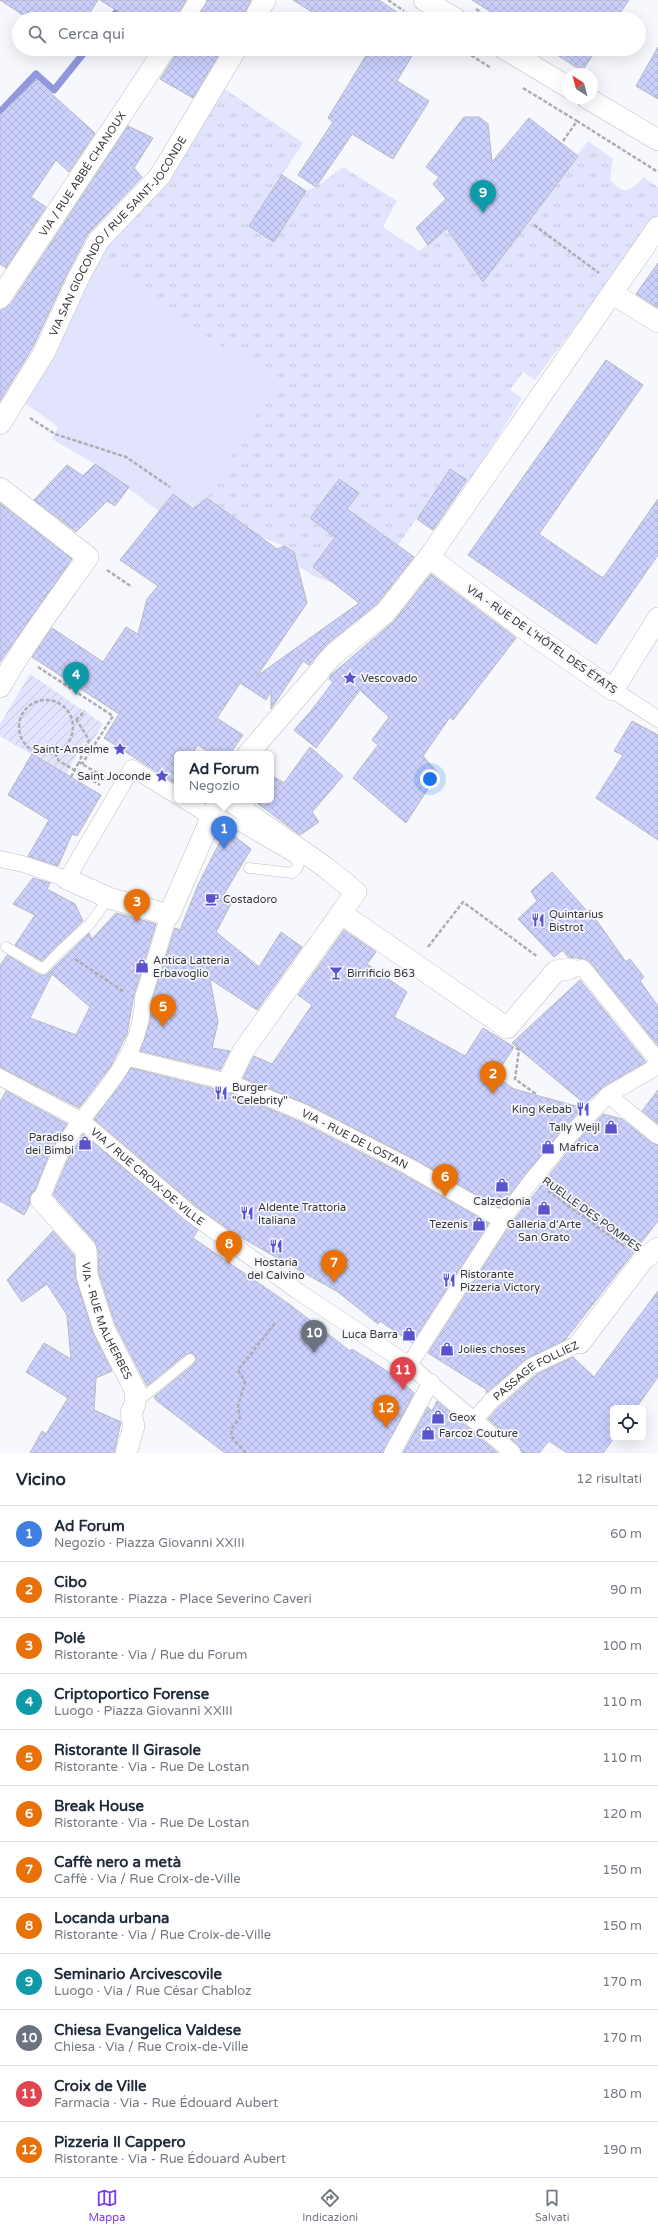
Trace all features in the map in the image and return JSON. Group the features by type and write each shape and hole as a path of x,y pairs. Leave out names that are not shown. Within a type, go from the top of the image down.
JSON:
{"street":[{"path":"190,12 198,0"},
{"path":"258,12 265,0"},
{"path":"424,0 444,12"},
{"name":"VIA / RUE ABBÉ CHANOUX","path":"0,298 160,56"},
{"name":"VIA SAN GIOCONDO / RUE SAINT-JOCONDE","path":"0,423 44,353 79,277 99,240 160,176 232,56"},
{"path":"517,56 562,83"},
{"path":"597,104 658,140"},
{"path":"251,751 334,654 386,612 429,557 658,227"},
{"path":"614,289 658,322"},
{"path":"0,488 88,557 19,654 0,688"},
{"name":"VIA - RUE DE L'HÔTEL DES ÉTATS","path":"429,557 523,628 658,719"},
{"path":"613,690 658,618"},
{"path":"67,879 132,768 174,794"},
{"path":"199,803 218,807 325,867 356,892 243,1051 228,1082"},
{"path":"41,1200 71,1134 129,1058 143,1012 143,1003 169,915 218,807"},
{"path":"0,859 23,864 67,879 109,898 169,915"},
{"path":"340,913 507,1028 563,970 583,968 658,1061"},
{"name":"VIA - RUE DE LOSTAN","path":"129,1058 228,1082 328,1124 408,1166 502,1220"},
{"path":"409,1365 502,1220 532,1180 567,1138 608,1095 658,1066"},
{"name":"VIA / RUE CROIX-DE-VILLE","path":"0,1076 82,1121 191,1214 299,1292 409,1365 431,1382 513,1453"},
{"path":"608,1095 658,1136"},
{"name":"VIA - RUE MALHERBES","path":"41,1200 86,1250 87,1276 104,1329 136,1392 135,1404 131,1413 134,1426 126,1453"},
{"name":"PASSAGE FOLLIEZ","path":"474,1420 491,1401 532,1366 580,1343 651,1254"},
{"path":"392,1453 431,1382"}],"lane":[{"path":"218,807 293,857 299,863 297,869 292,873 248,868"},
{"path":"6,947 43,969 61,950 89,925 109,898"},
{"path":"135,1404 190,1359"}],"path":[{"path":"562,141 577,121 658,172"},
{"path":"534,225 614,289"},
{"path":"11,406 55,434 126,457 170,487"},
{"path":"88,557 132,587"},
{"path":"19,654 113,716 71,777"},
{"path":"73,723 70,714 64,707 56,702 46,700 29,706 23,713 19,722 19,732 22,740 36,753 55,753 69,741 73,723 85,711"},
{"path":"76,719 89,740 80,763"},
{"path":"55,753 59,761 100,785"},
{"path":"80,763 120,787"},
{"path":"428,947 463,902 563,970"},
{"path":"61,950 143,1003"},
{"path":"507,1028 511,1044 519,1050 515,1080 536,1094"},
{"name":"RUELLE DES POMPES","path":"532,1180 651,1254"},
{"path":"246,1453 231,1436 232,1428 240,1418 238,1406 245,1382 238,1370 276,1322"}],"green space":[{"path":"222,87 303,143 249,226 273,241 306,191 316,187 343,167 397,201 383,227 419,251 447,228 483,282 588,141 613,159 610,179 619,188 623,190 631,189 643,177 658,187 658,216 535,380 523,372 510,390 522,398 470,482 450,469 398,545 347,509 359,493 338,479 310,518 335,537 323,554 344,569 333,583 315,577 298,566 294,552 284,546 258,536 207,498 277,379 184,324 97,258"},
{"path":"97,258 184,324 278,379 207,498 193,509 173,494 159,511 95,464 52,439 58,427 21,400"},
{"path":"30,674 103,724 90,745 84,742 66,774 0,736 0,724"}],"building":[{"path":"0,0 98,0 90,12 18,12"},
{"path":"100,0 186,0 180,12 119,12"},
{"path":"207,0 251,0 245,12 201,12"},
{"path":"293,0 379,0 397,12 312,12"},
{"path":"472,0 629,0 621,12 491,12"},
{"path":"658,47 658,99 636,86"},
{"path":"175,56 218,56 193,98 160,79"},
{"path":"366,56 412,56 397,81 429,101 393,159 352,134 316,187 298,175 333,122 328,118"},
{"path":"559,56 592,56 584,68 577,68"},
{"path":"36,80 95,133 69,172 56,160 31,197 46,207 6,268 0,264 0,115"},
{"path":"464,117 479,117 488,124 492,162 529,118 578,156 483,282 447,228 428,245 416,228 446,199 433,184 439,177 426,167"},
{"path":"128,126 153,138 134,168 142,177 88,234 68,272 33,347 0,401 0,311 10,305"},
{"path":"282,175 306,191 274,242 249,226"},
{"path":"658,263 658,308 636,294"},
{"path":"606,360 643,385 539,534 603,578 658,499 658,555 596,644 468,555"},
{"path":"95,464 129,487 115,506 107,501 76,532 34,500 67,465 83,476"},
{"path":"450,469 467,480 433,530 417,519"},
{"path":"339,479 359,493 347,509 414,557 377,604 326,645 309,665 303,661 271,709 271,691 266,700 240,683 217,718 243,735 232,751 207,751 198,745 194,751 174,751 174,783 104,738 119,714 32,657 52,628 103,662 126,627 138,634 147,599 158,586 120,560 173,494 193,509 207,498 277,549 284,546 294,552 307,603 257,676 359,603 313,567 335,537 310,518"},
{"path":"0,503 72,559 0,662"},
{"path":"431,574 516,638 453,720 450,717 423,756 438,773 406,823 353,778 378,745 372,740 389,717 360,690 316,748 294,730 311,711 333,682 329,679 331,675 394,621"},
{"path":"632,721 658,735 658,840 596,798 623,755 614,751"},
{"path":"310,747 343,776 312,812 319,822 300,835 257,803 274,803 274,777 284,783"},
{"path":"32,754 101,795 77,836 72,834 58,866 28,856 49,820 8,795"},
{"path":"226,830 251,849 223,896 232,902 216,932 259,967 281,932 302,947 257,1010 210,979 218,1022 212,1048 230,1051 220,1070 140,1051 150,1021 152,1000 175,928 180,930 198,885"},
{"path":"552,872 588,912 590,911 626,962 630,959 644,977 640,981 658,1006 658,1046 590,962 586,959 568,957 563,950 554,957 518,919 537,901 531,891"},
{"path":"33,878 50,883 47,889 75,904 83,921 42,961 15,945 35,915 13,904"},
{"path":"116,913 156,924 134,995 127,1034 111,1066 79,1108 0,1067 0,966 7,955 40,975 46,975 89,933 92,939","holes":["52,974 90,1007 76,1035 30,1018"]},
{"path":"344,930 376,952 367,964 407,992 394,1017 465,1056 483,1028 514,1047 495,1076 514,1089 583,1108 560,1132 499,1208 412,1158 309,1105 243,1078 254,1056 272,1064 312,1005 298,995"},
{"path":"580,980 646,1062 603,1087 585,1104 512,1043"},
{"path":"131,1068 219,1090 223,1093 231,1093 301,1122 403,1174 489,1223 412,1343 380,1321 378,1324 338,1292 235,1234 197,1207 94,1119"},
{"path":"658,1090 658,1124 642,1111"},
{"path":"6,1091 67,1124 50,1152 35,1190 30,1196 30,1204 24,1215 0,1201 0,1102"},
{"path":"603,1114 622,1119 652,1143 658,1145 658,1221 565,1340 526,1359 486,1393 487,1390 428,1353 510,1225 574,1144"},
{"path":"83,1134 198,1230 193,1238 289,1304 350,1351 352,1349 398,1378 414,1393 383,1453 225,1453 157,1401 154,1397 194,1364 196,1358 192,1353 186,1354 147,1386 115,1324 99,1274 98,1250 95,1242 53,1195 67,1161"},
{"path":"53,1231 74,1255 76,1279 93,1333 112,1371 96,1378 94,1410 121,1422 114,1453 30,1453 42,1431 46,1434 68,1398 26,1372 44,1343 71,1359 67,1315 47,1284 22,1302 7,1280"},
{"path":"658,1291 658,1377 638,1405 610,1405 610,1441 612,1441 603,1453 567,1453 549,1441 539,1453 522,1453 519,1446 488,1419 498,1408 537,1374 573,1357 594,1377"},
{"path":"437,1401 498,1453 403,1453 428,1407 432,1411"}],"waterway":[{"path":"117,12 126,0"},
{"path":"0,112 36,74 54,90 81,56"}],"place":[{"name":"Seminario Arcivescovile","path":"483,213"},
{"name":"Vescovado","path":"350,678"},
{"name":"Criptoportico Forense","path":"76,695"},
{"name":"Saint-Anselme","path":"120,749"},
{"name":"Saint Joconde","path":"162,776"},
{"name":"Ad Forum","path":"224,849"},
{"name":"Costadoro","path":"212,899"},
{"name":"Quintarius Bistrot","path":"538,920"},
{"name":"Polé","path":"137,922"},
{"name":"Antica Latteria Erbavoglio","path":"142,966"},
{"name":"Birrificio B63","path":"336,973"},
{"name":"Ristorante Il Girasole","path":"163,1027"},
{"name":"Burger \"Celebrity\"","path":"221,1093"},
{"name":"Cibo","path":"493,1094"},
{"name":"King Kebab","path":"583,1109"},
{"name":"Tally Weijl","path":"611,1127"},
{"name":"Paradiso dei Bimbi","path":"85,1143"},
{"name":"Mafrica","path":"548,1147"},
{"name":"Calzedonia","path":"502,1185"},
{"name":"Break House","path":"445,1197"},
{"name":"Galleria d'Arte San Grato","path":"544,1208"},
{"name":"Aldente Trattoria Italiana","path":"247,1213"},
{"name":"Tezenis","path":"479,1224"},
{"name":"Hostaria del Calvino","path":"276,1246"},
{"name":"Locanda urbana","path":"229,1264"},
{"name":"Ristorante Pizzeria Victory","path":"449,1280"},
{"name":"Caffè nero a metà","path":"334,1283"},
{"name":"Luca Barra","path":"409,1334"},
{"name":"Jolies choses","path":"447,1349"},
{"name":"Chiesa Evangelica Valdese","path":"314,1353"},
{"name":"Croix de Ville","path":"403,1390"},
{"name":"Geox","path":"438,1417"},
{"name":"Pizzeria Il Cappero","path":"386,1428"},
{"name":"Farcoz Couture","path":"428,1433"}]}
